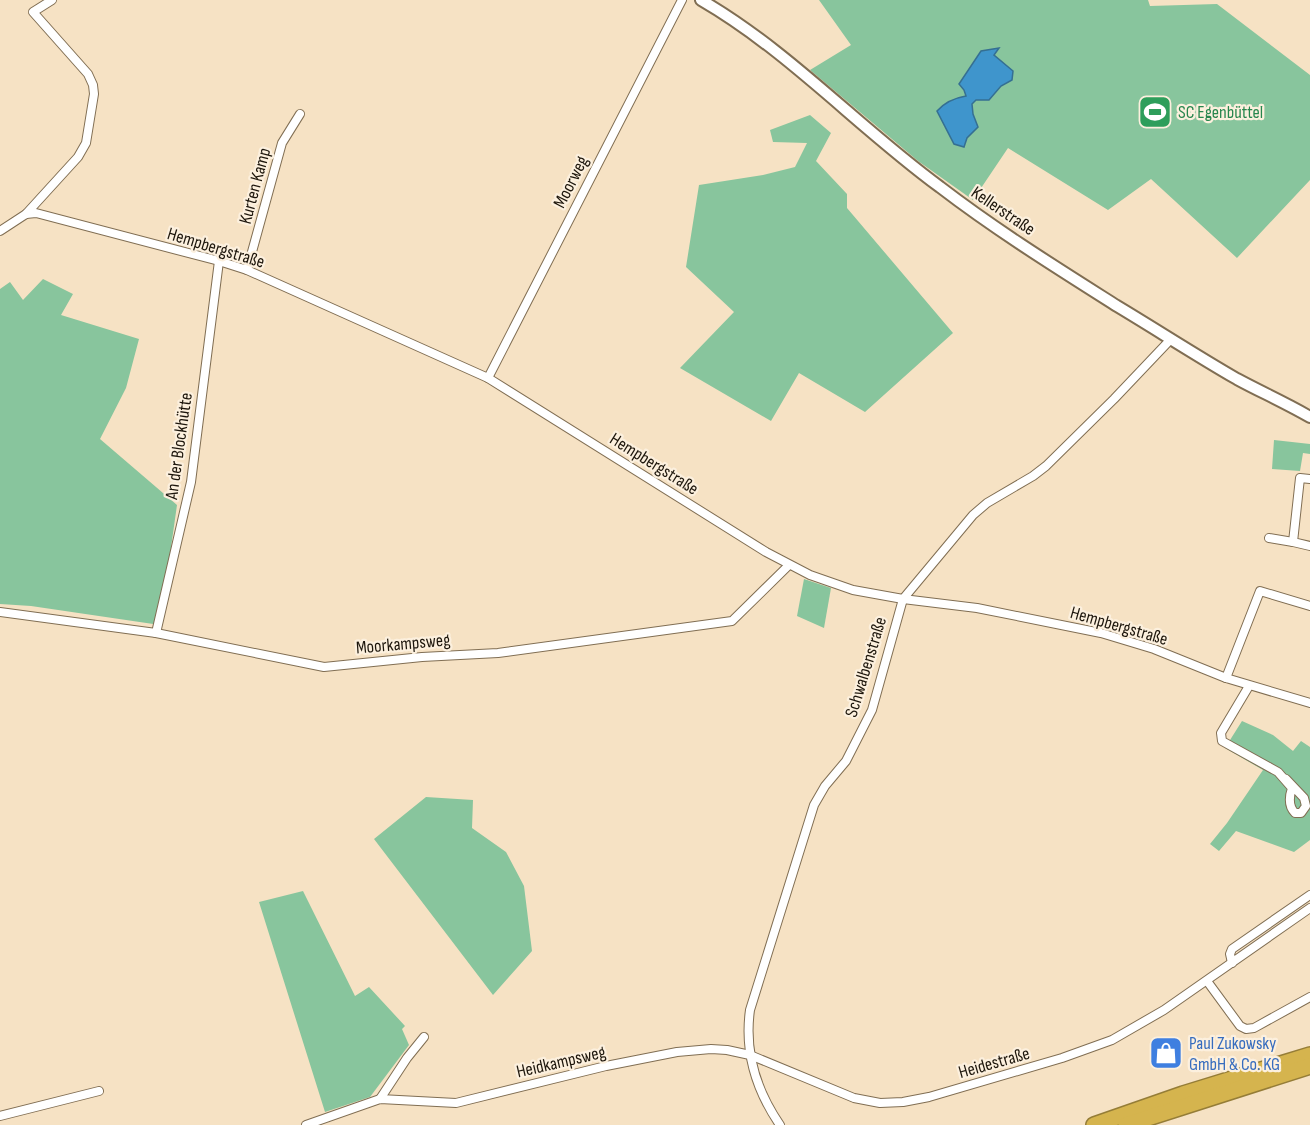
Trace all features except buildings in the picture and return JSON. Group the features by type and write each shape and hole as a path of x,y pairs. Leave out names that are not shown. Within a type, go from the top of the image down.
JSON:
{"highway":[{"path":"1094,1125 1183,1094 1310,1055"},
{"path":"1126,1125 1310,1066"}],"main road":[{"name":"Kellerstraße","path":"700,0 753,33 788,60 900,156 969,209 1171,339 1237,379 1310,417"}],"street":[{"path":"0,231 26,214 78,157 86,143 94,94 93,84 88,74 33,12 52,0"},
{"name":"Moorweg","path":"488,378 682,0"},
{"name":"Kurten Kamp","path":"247,270 279,151 285,136 300,114"},
{"name":"Hempbergstraße","path":"26,214 36,213 53,217 247,270 488,378 789,565 837,585 903,599 977,608 1101,633 1154,650 1226,678 1310,704"},
{"name":"An der Blockhütte","path":"156,633 190,482 219,261"},
{"name":"Schwalbenstraße","path":"780,1125 760,1091 750,1055 747,1040 750,1010 814,805 825,786 846,760 872,710 903,599 973,515 987,503 1046,466 1171,339"},
{"path":"1293,542 1300,478 1310,479"},
{"path":"1269,538 1310,546"},
{"name":"Moorkampsweg","path":"0,612 156,633 324,667 431,656 498,653 732,621 789,565"},
{"path":"1226,678 1260,591 1310,606"},
{"path":"1250,686 1221,733 1222,741 1278,772 1286,779"},
{"name":"Heidestraße","path":"1232,963 1230,954 1232,949 1310,895"},
{"name":"Heidestraße","path":"750,1055 854,1098 880,1103 903,1102 978,1084 1062,1058 1104,1043 1133,1029 1207,981 1310,908"},
{"path":"1207,981 1240,1026 1246,1029 1254,1028 1310,997"},
{"path":"380,1099 424,1037"},
{"name":"Heidkampsweg","path":"306,1125 380,1099 456,1103 533,1083 677,1052 711,1049 750,1055"},
{"path":"0,1116 99,1091"}],"green space":[{"name":"SC Egenbüttel","path":"819,0 1148,0 1150,6 1217,4 1310,75 1310,180 1237,258 1151,179 1108,210 1008,148 973,200 918,161 810,70 851,45"},
{"path":"810,115 831,133 816,161 847,194 847,208 953,333 865,412 799,373 771,421 680,368 734,312 686,267 699,185 763,175 795,167 807,143 773,142 770,130"},
{"path":"43,279 73,294 61,315 139,339 126,388 100,439 177,505 160,625 31,606 0,604 0,289 10,282 23,300"},
{"path":"1274,440 1310,444 1310,454 1303,453 1300,471 1272,469"},
{"path":"804,579 831,588 824,628 797,616"},
{"path":"1242,721 1273,735 1293,751 1301,741 1310,747 1310,840 1294,852 1236,831 1219,851 1210,844 1263,770 1225,748"},
{"path":"426,797 473,800 472,828 506,852 524,886 532,951 493,995 374,839"},
{"path":"303,891 355,996 369,987 405,1026 402,1029 409,1045 370,1097 325,1112 259,902"}],"water":[{"path":"999,48 994,55 1013,71 1012,80 1001,86 989,100 976,100 972,104 978,127 967,138 964,147 954,144 937,111 950,101 966,96 959,84 981,51"}],"place":[{"name":"SC Egenbüttel","path":"1155,112"},
{"name":"Paul Zukowsky GmbH & Co. KG","path":"1166,1053"}]}
